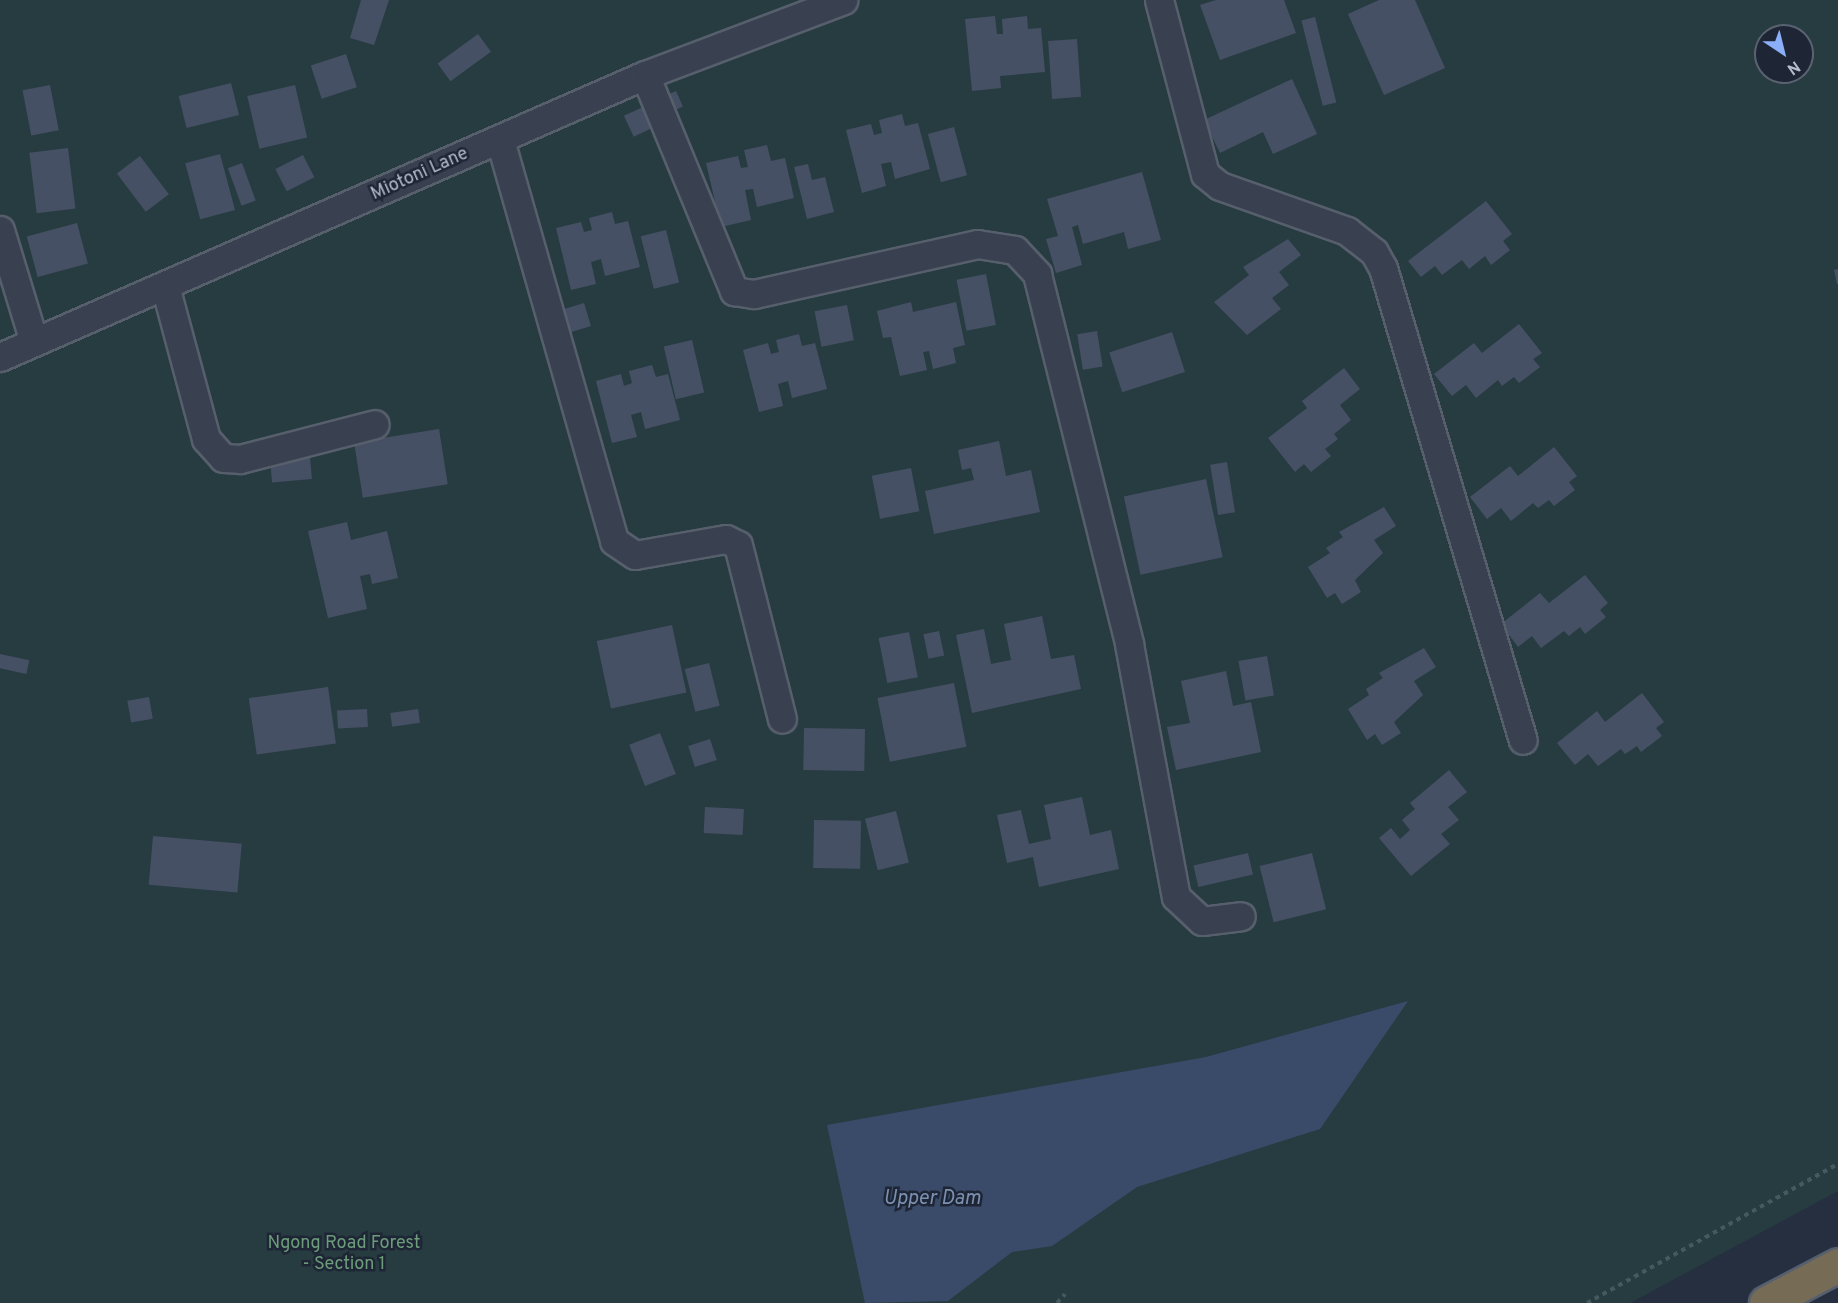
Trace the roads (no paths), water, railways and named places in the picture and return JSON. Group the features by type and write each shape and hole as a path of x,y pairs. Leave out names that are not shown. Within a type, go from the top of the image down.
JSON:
{"highway":[{"path":"1766,1303 1838,1265"}],"street":[{"path":"1159,0 1205,174 1220,186 1347,231 1374,252 1383,268 1523,740"},
{"name":"Miotoni Lane","path":"0,357 645,75 836,1"},
{"path":"645,75 734,291 754,294 977,244 1015,250 1037,274 1129,644 1176,897 1202,921 1241,916"},
{"path":"500,140 614,541 636,555 726,539 738,545 782,719"},
{"path":"0,230 34,342"},
{"path":"165,286 207,439 223,458 240,459 375,424"}],"water":[{"name":"Upper Dam","path":"1408,1001 1320,1129 1137,1187 1052,1246 1012,1252 948,1301 865,1303 827,1125 1206,1057"}],"park label":[{"name":"Ngong Road Forest - Section 1","path":"344,1255"}]}
